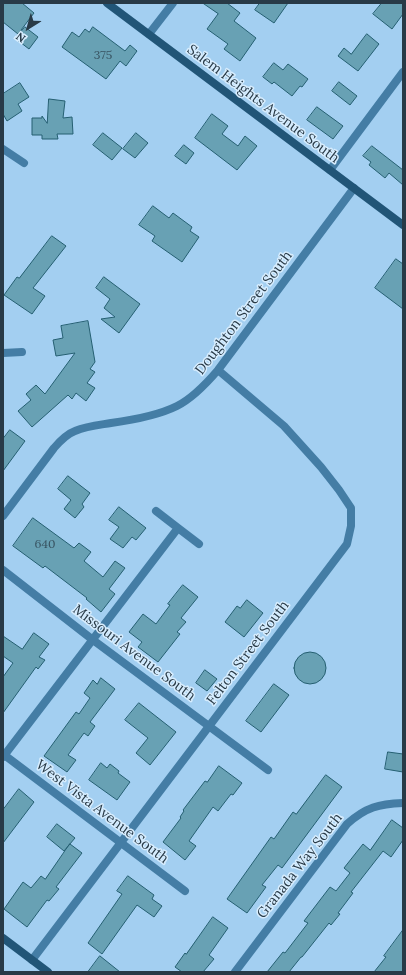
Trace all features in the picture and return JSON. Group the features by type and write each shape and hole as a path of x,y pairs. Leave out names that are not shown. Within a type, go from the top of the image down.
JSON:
{"street":[{"name":"Salem Heights Avenue South","path":"107,3 403,225"},
{"path":"149,34 173,3"},
{"path":"330,170 403,72"},
{"path":"3,149 24,163"},
{"name":"Doughton Street South","path":"3,516 54,448 74,431 86,427 160,413 177,406 205,385 218,370 354,188"},
{"path":"3,353 22,352"},
{"name":"Felton Street South","path":"32,960 347,544 351,526 351,508 339,490 321,467 284,426 218,370"},
{"path":"156,511 199,544"},
{"path":"4,755 178,528"},
{"name":"Missouri Avenue South","path":"3,570 93,640 268,770"},
{"name":"West Vista Avenue South","path":"4,755 185,891"},
{"name":"Granada Way South","path":"235,972 347,824 361,813 372,807 383,804 403,803"},
{"path":"3,938 48,972"}],"building":[{"path":"3,3 22,3 34,13 18,34 3,22"},
{"path":"203,3 227,3 240,13 234,21 256,38 240,61 224,49 228,44 207,29 218,14"},
{"path":"260,3 288,3 274,23 255,10"},
{"path":"382,3 403,3 403,14 392,29 373,14"},
{"path":"25,27 38,37 29,49 16,39"},
{"path":"93,27 125,51 130,45 137,51 126,66 120,61 106,79 62,47 72,32 79,37 85,29 89,32"},
{"path":"367,34 379,44 358,71 338,56 344,48 351,54"},
{"path":"274,63 283,70 288,64 308,79 292,96 274,82 272,84 263,77"},
{"path":"339,82 357,96 350,105 332,91"},
{"path":"20,83 29,97 18,104 22,111 7,121 3,114 3,94"},
{"path":"49,99 65,101 63,118 72,117 73,134 57,134 58,139 42,139 42,135 32,135 32,118 42,118 42,116 47,123"},
{"path":"317,107 343,126 333,139 307,120"},
{"path":"212,114 228,126 222,134 238,146 245,136 257,146 237,170 195,138"},
{"path":"103,133 122,148 112,160 93,145"},
{"path":"136,133 148,143 135,158 123,149"},
{"path":"184,145 194,153 186,164 175,156"},
{"path":"372,146 403,170 403,185 389,173 385,178 369,165 371,162 363,156"},
{"path":"153,206 169,218 173,213 192,227 190,231 199,237 182,262 152,241 155,236 139,225"},
{"path":"52,236 66,246 33,288 45,296 32,314 4,295 17,277 19,278"},
{"path":"396,259 403,264 403,309 375,288"},
{"path":"104,277 140,304 119,333 101,319 115,317 104,308 110,299 96,288"},
{"path":"88,321 95,362 90,369 95,372 87,383 95,388 86,401 76,393 72,399 68,395 32,427 18,411 31,400 26,394 36,385 45,394 75,353 56,356 53,340 63,338 61,326"},
{"path":"10,430 25,441 3,471 3,439"},
{"path":"68,476 90,493 82,504 84,507 75,518 64,509 71,500 58,489"},
{"path":"119,507 146,528 136,540 132,537 123,548 110,539 119,527 109,520"},
{"path":"33,518 74,548 79,543 91,552 84,561 103,577 115,561 125,568 109,589 115,594 101,612 86,599 87,598 45,566 43,568 13,546"},
{"path":"183,585 198,597 181,618 186,622 177,632 180,634 158,662 138,647 142,642 129,632 143,614 156,624 170,605 168,604"},
{"path":"247,600 263,613 244,637 225,622 237,606 240,608"},
{"path":"34,633 49,644 39,657 45,660 38,669 36,667 3,713 3,677 13,663 3,656 3,636 22,649"},
{"path":"307,652 313,652 323,659 326,668 325,674 319,681 313,684 307,684 297,677 294,671 294,665 301,655"},
{"path":"205,670 217,679 207,691 196,683"},
{"path":"101,678 115,689 90,722 95,726 88,736 84,733 68,755 76,760 67,772 44,756 76,712 79,714 90,698 84,693 93,680 97,684"},
{"path":"274,684 289,695 261,732 246,721"},
{"path":"139,703 176,732 150,765 136,753 148,738 125,720"},
{"path":"388,752 403,754 403,772 385,769"},
{"path":"101,763 107,768 110,764 119,771 118,773 130,782 117,800 89,780"},
{"path":"219,766 242,783 218,811 213,807 189,841 196,846 185,860 163,842 181,818 180,817 184,811 183,810 205,781 207,782"},
{"path":"326,775 342,787 282,868 278,865 262,885 266,887 247,913 227,899 271,837 274,839 293,812 296,814"},
{"path":"19,789 34,802 3,843 3,810"},
{"path":"392,820 403,828 403,840 391,857 383,851 351,892 353,893 338,913 340,914 331,925 329,923 289,972 267,972 283,952 285,953 308,923 304,921 330,887 336,891 350,873 344,868 363,844 370,850"},
{"path":"57,824 75,838 64,851 47,837"},
{"path":"70,844 82,853 56,887 59,889 49,901 47,900 27,927 4,909 23,882 31,888 41,876 45,879"},
{"path":"128,876 154,895 152,899 162,906 154,917 137,905 102,954 88,943 122,894 117,891"},
{"path":"213,917 228,928 209,955 214,959 203,972 182,972 175,967"},
{"path":"403,930 403,972 374,972 386,957 384,956"},
{"path":"100,956 120,972 88,972"}]}
